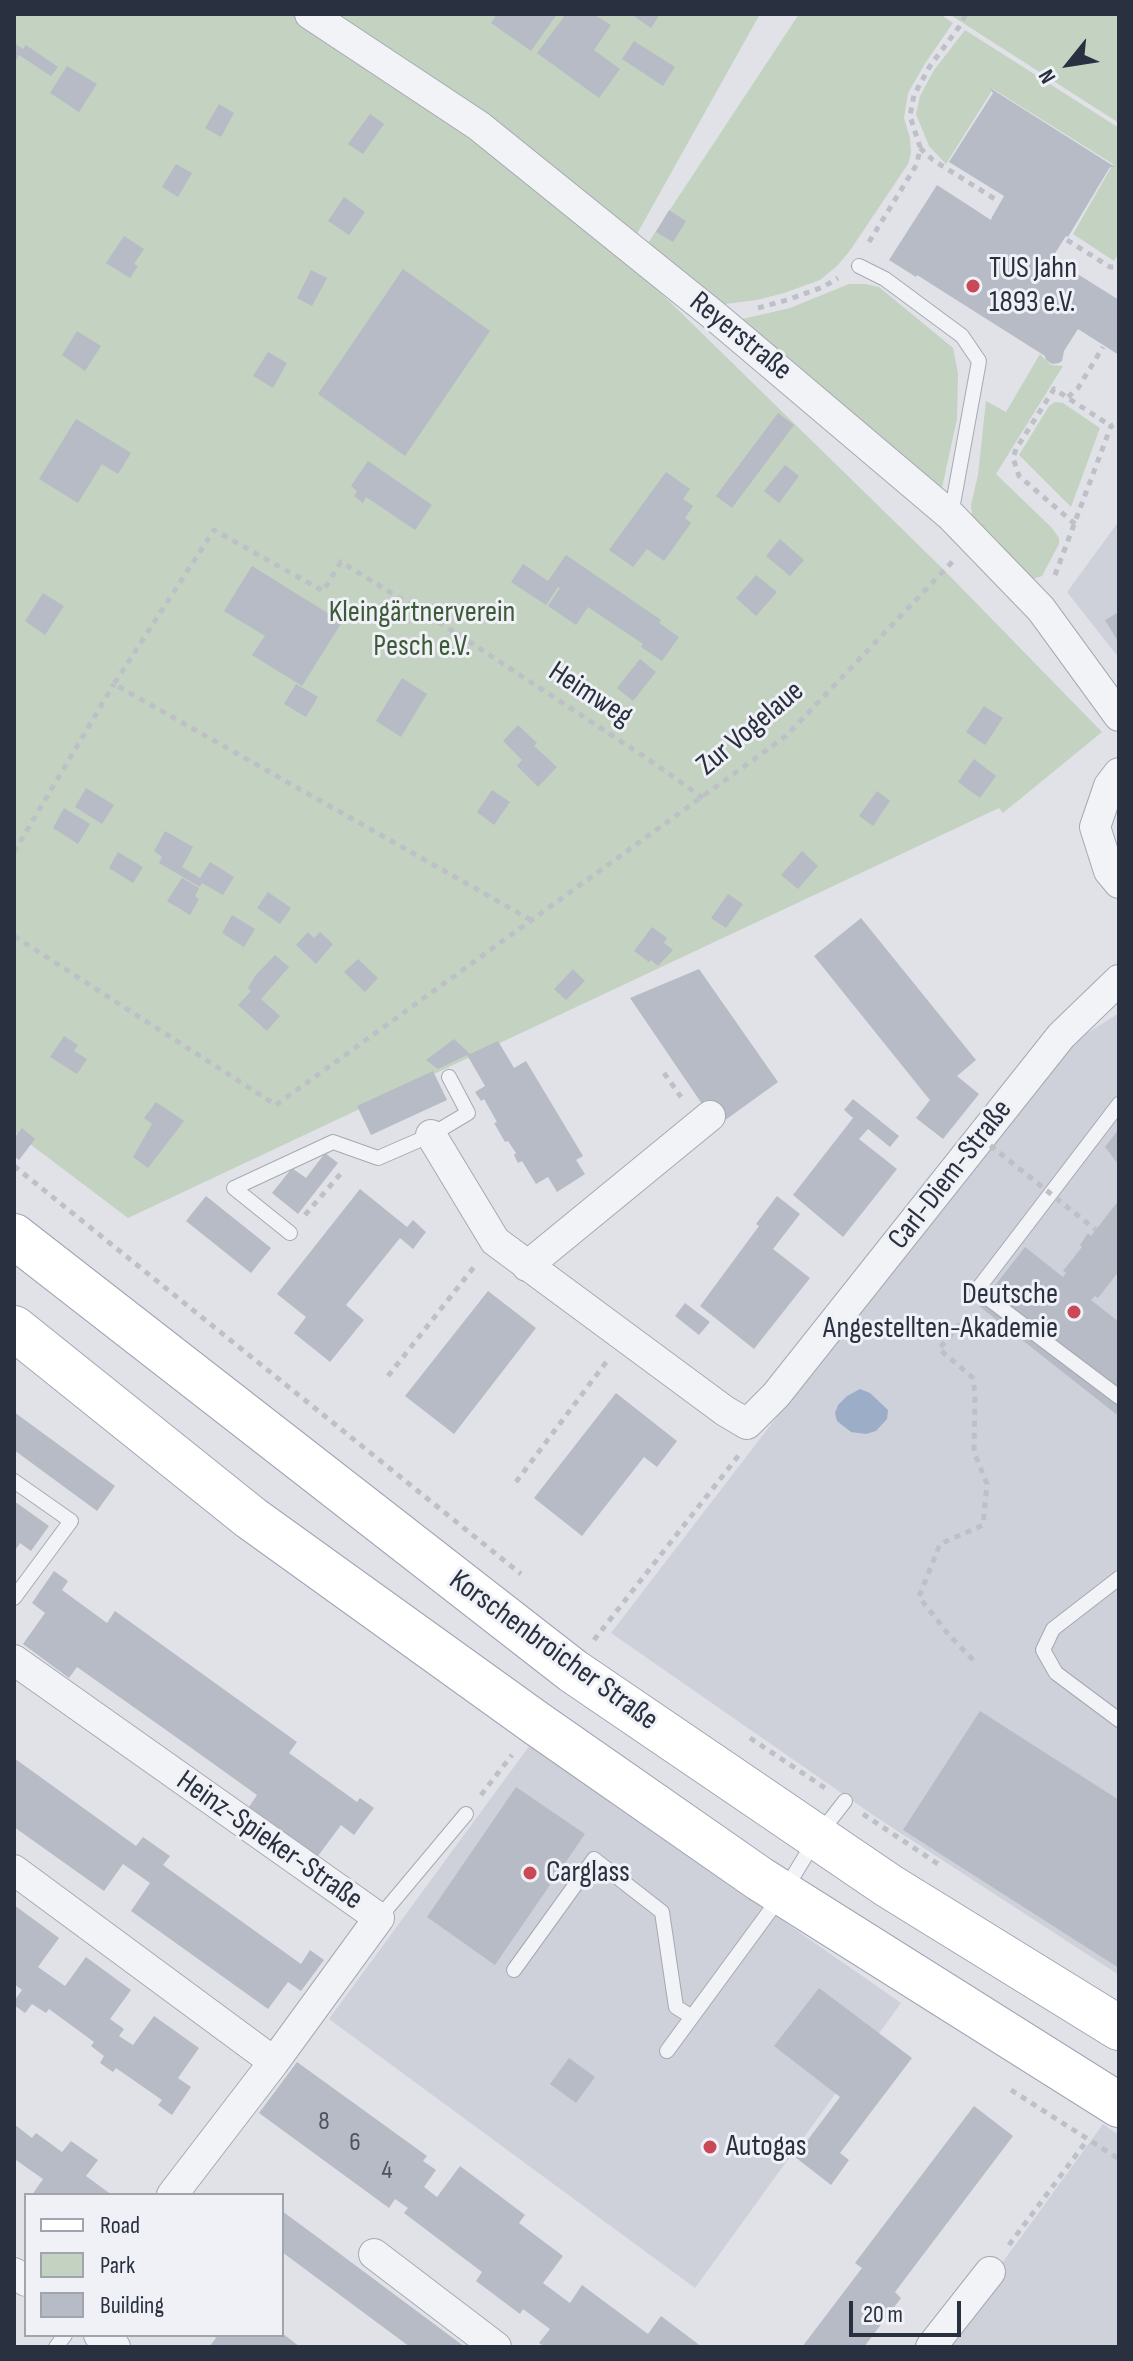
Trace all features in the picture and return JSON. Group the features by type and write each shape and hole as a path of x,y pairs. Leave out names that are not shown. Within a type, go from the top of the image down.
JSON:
{"main road":[{"name":"Korschenbroicher Straße","path":"14,1236 573,1671 889,1886 1119,2028"},
{"path":"14,1328 251,1518 536,1723 783,1893 1119,2105"}],"street":[{"name":"Reyerstraße","path":"310,14 479,126 716,317 951,516 1041,609 1119,716"},
{"path":"1119,773 1109,786 1095,827 1109,871 1119,883"},
{"name":"Carl-Diem-Straße","path":"747,1424 776,1395 1061,1036 1119,980"},
{"path":"527,1266 710,1116"},
{"path":"431,1135 495,1241 725,1411 747,1424"},
{"name":"Heinz-Spieker-Straße","path":"14,1660 379,1918 174,2193"},
{"path":"14,1870 274,2062"},
{"path":"374,2254 496,2347"},
{"path":"931,2347 990,2272"}],"lane":[{"path":"859,266 885,279 962,336 979,361 951,516"},
{"path":"290,1233 234,1188 333,1142 378,1158 431,1135 468,1113 449,1077"},
{"path":"1119,1104 977,1290 1119,1397"},
{"path":"14,1481 71,1521 14,1598"},
{"path":"1119,1578 1053,1629 1043,1650 1056,1673 1119,1720"},
{"path":"667,2051 783,1893 817,1837 845,1801"},
{"path":"379,1918 466,1814"},
{"path":"514,1970 594,1859 662,1912 676,2007 692,2017"}],"path":[{"path":"966,14 914,95 910,116 920,147 933,160 998,201"},
{"path":"716,317 787,300 823,287 859,266 874,233 917,164 920,147"},
{"path":"1067,240 1110,267 1119,267"},
{"path":"1068,397 1078,388 1103,347"},
{"path":"1075,524 1019,476 1013,458 1016,449 1054,389 1111,426"},
{"path":"1041,609 1111,426 1119,422"},
{"name":"Heimweg","path":"114,684 214,530 323,591 341,562 456,633 703,798"},
{"name":"Zur Vogelaue","path":"14,936 276,1105 786,736 943,569 974,542"},
{"path":"14,852 114,684 531,920"},
{"path":"981,1138 1096,1230"},
{"path":"290,1233 359,1151"},
{"path":"14,1166 524,1577"},
{"path":"388,1376 495,1241"},
{"path":"960,1324 939,1349 972,1377 975,1392 974,1452 987,1484 983,1525 940,1544 919,1597 977,1664"},
{"path":"516,1482 625,1338"},
{"path":"597,1636 741,1452 747,1424"},
{"path":"466,1814 512,1756"},
{"path":"990,2272 1088,2139"}],"shaded area":[{"path":"1119,521 1119,658 1067,592"},
{"path":"1119,1013 1119,1975 876,1817 611,1633 874,1290 1073,1042"},
{"path":"530,1745 901,2003 695,2288 329,2019"},
{"path":"1103,2124 1119,2135 1119,2347 941,2347"}],"green space":[{"name":"Kleingärtnerverein Pesch e.V.","path":"14,14 760,14 624,257 943,569 1102,732 1003,813 999,808 128,1218 14,1132"},
{"path":"799,14 940,14 953,23 908,93 904,118 910,138 908,164 849,252 820,280 757,300 717,305 646,246"},
{"path":"949,14 1119,14 1119,123"},
{"path":"965,30 1119,128 1119,253 1114,261 1073,234 1113,164 993,89 946,164 929,146 916,114 920,96 934,70"},
{"path":"849,284 879,287 953,348 958,373 957,419 940,497 734,321 790,308"},
{"path":"1040,354 1051,365 1063,366 996,474 1059,538 1059,544 1042,576 1033,579 1027,577 972,516 971,505 978,475 986,401 1006,412"},
{"path":"1055,402 1063,403 1100,428 1071,507 1019,455 1049,406"}],"water":[{"path":"860,1389 870,1393 888,1410 887,1419 876,1431 866,1434 851,1432 837,1421 835,1413 847,1396"}],"building":[{"path":"497,14 557,14 531,51 491,23"},
{"path":"566,14 593,14 611,25 594,50 620,69 599,98 537,53"},
{"path":"631,14 660,14 651,28"},
{"path":"634,41 675,67 663,86 622,59"},
{"path":"14,43 23,49 26,45 58,67 51,76 19,55 14,63"},
{"path":"67,66 97,84 79,112 50,93"},
{"path":"990,88 1115,167 1110,167 1052,258 1119,300 1119,355 1078,329 1064,351 1062,361 1052,364 1045,356 889,260 937,185 991,220 1004,196 949,162 993,93"},
{"path":"219,104 234,113 221,137 205,128"},
{"path":"370,114 384,124 363,154 348,144"},
{"path":"176,164 192,173 178,197 162,187"},
{"path":"344,197 365,212 349,235 328,221"},
{"path":"669,210 686,221 673,242 656,232"},
{"path":"124,236 144,249 134,264 138,266 130,278 106,263"},
{"path":"403,269 490,331 405,456 318,394"},
{"path":"311,270 327,278 312,306 297,298"},
{"path":"77,331 101,346 85,371 62,355"},
{"path":"268,352 287,363 273,388 253,376"},
{"path":"778,413 794,425 732,508 716,496"},
{"path":"76,419 131,453 118,474 102,464 78,503 39,479"},
{"path":"368,461 432,505 415,530 366,497 363,503 354,496 357,491 351,486"},
{"path":"785,465 799,476 779,503 764,491"},
{"path":"666,472 690,489 683,499 693,506 685,518 691,523 664,561 647,549 633,567 609,550"},
{"path":"780,539 804,560 790,576 766,556"},
{"path":"566,555 661,620 659,623 679,637 662,661 641,647 643,644 588,607 576,625 548,606 560,588 546,605 511,582 523,564 548,581"},
{"path":"252,566 342,622 302,686 252,655 265,636 224,611"},
{"path":"756,575 777,592 756,616 736,598"},
{"path":"43,593 64,606 45,635 25,621"},
{"path":"1119,612 1119,643 1105,620"},
{"path":"640,659 656,672 633,701 617,688"},
{"path":"402,678 427,694 401,737 376,721"},
{"path":"296,684 318,697 306,717 284,704"},
{"path":"984,706 1003,718 985,745 966,732"},
{"path":"518,725 537,743 534,746 557,767 538,787 517,766 522,760 503,741"},
{"path":"974,759 996,776 980,798 958,782"},
{"path":"86,788 114,805 102,824 75,807"},
{"path":"492,790 510,802 494,825 477,812"},
{"path":"877,791 890,801 873,826 859,816"},
{"path":"64,808 90,824 78,844 53,828"},
{"path":"165,831 193,847 182,867 200,878 210,862 234,877 223,895 202,883 200,887 159,863 162,857 154,851"},
{"path":"802,851 818,866 798,889 781,875"},
{"path":"118,852 143,867 133,883 109,868"},
{"path":"182,878 199,888 195,896 199,899 190,915 167,901"},
{"path":"268,892 291,908 280,924 257,908"},
{"path":"728,894 743,904 726,928 711,918"},
{"path":"232,915 255,929 244,947 222,933"},
{"path":"861,918 976,1060 957,1076 979,1094 943,1139 916,1118 930,1100 814,956"},
{"path":"652,927 667,938 664,943 673,950 658,966 634,951"},
{"path":"308,932 314,938 320,932 333,944 316,964 296,945"},
{"path":"275,955 289,967 261,999 280,1016 267,1031 238,1005 251,991 248,988 255,976"},
{"path":"358,959 378,978 365,992 344,972"},
{"path":"573,969 585,981 566,1000 554,989"},
{"path":"699,969 778,1082 717,1126 630,998"},
{"path":"64,1036 78,1045 74,1051 87,1059 77,1074 50,1057"},
{"path":"454,1039 470,1054 498,1041 514,1068 526,1061 583,1156 576,1160 585,1174 557,1192 548,1177 536,1184 522,1161 518,1163 508,1141 505,1142 484,1099 481,1101 475,1092 485,1086 467,1055 438,1069 426,1060"},
{"path":"433,1071 447,1100 371,1135 357,1106"},
{"path":"853,1099 899,1136 890,1147 868,1129 859,1139 897,1169 843,1237 793,1195 853,1118 844,1110"},
{"path":"156,1102 184,1121 148,1168 133,1157 152,1124 144,1118"},
{"path":"22,1128 35,1139 19,1160 14,1156 14,1138"},
{"path":"1119,1129 1119,1165 1105,1147"},
{"path":"325,1153 338,1163 298,1214 272,1193 292,1168 306,1178"},
{"path":"360,1189 407,1227 413,1220 426,1232 413,1249 400,1238 346,1305 364,1320 330,1362 294,1333 306,1317 277,1294"},
{"path":"206,1196 271,1248 251,1273 186,1221"},
{"path":"777,1196 800,1214 773,1249 810,1278 754,1349 700,1306 759,1226 756,1224"},
{"path":"1119,1200 1119,1271 1098,1298 1095,1296 1091,1300 1119,1322 1119,1411 1116,1414 979,1306 1025,1247 1063,1277 1066,1273 1063,1271 1082,1247 1080,1245 1088,1233 1091,1236"},
{"path":"488,1291 536,1328 454,1434 405,1396"},
{"path":"685,1303 710,1322 699,1335 675,1316"},
{"path":"616,1393 677,1441 657,1467 644,1457 582,1536 534,1498"},
{"path":"14,1412 115,1486 97,1511 14,1450"},
{"path":"14,1501 49,1526 31,1551 20,1543 14,1552"},
{"path":"54,1571 68,1581 62,1590 107,1623 115,1611 297,1742 289,1753 357,1802 360,1798 374,1808 354,1835 341,1825 318,1856 249,1807 257,1795 77,1667 69,1678 23,1644 45,1613 32,1603"},
{"path":"980,1711 1119,1800 1119,1968 903,1830"},
{"path":"14,1758 136,1846 143,1837 170,1856 163,1865 301,1964 310,1950 324,1960 301,1991 288,1982 268,2009 131,1911 150,1883 123,1864 104,1891 14,1827"},
{"path":"516,1787 585,1834 495,1965 427,1917"},
{"path":"14,1905 59,1938 38,1967 65,1986 86,1957 131,1990 110,2019 124,2029 119,2036 133,2045 154,2016 199,2048 178,2078 191,2087 172,2115 158,2105 162,2100 116,2068 113,2072 100,2063 104,2056 91,2046 94,2042 49,2009 46,2013 32,2004 25,2013 14,2005 22,1990 14,1984"},
{"path":"819,1988 912,2058 840,2153 849,2160 831,2185 795,2157 840,2097 774,2046"},
{"path":"569,2058 595,2077 576,2103 550,2084"},
{"path":"297,2062 427,2156 423,2161 436,2170 424,2187 437,2197 460,2166 525,2215 519,2223 563,2256 543,2283 570,2303 582,2285 648,2334 661,2316 702,2347 545,2347 539,2343 550,2329 523,2309 520,2314 476,2281 482,2272 404,2213 408,2208 395,2199 389,2208 259,2113"},
{"path":"974,2106 1013,2136 895,2292 901,2298 864,2347 802,2347 862,2268 855,2263"},
{"path":"14,2124 32,2138 36,2133 62,2152 71,2141 98,2160 86,2176 109,2193 33,2193 43,2179 16,2160 14,2163"},
{"path":"284,2212 465,2347 410,2347 284,2253"},
{"path":"284,2335 300,2347 209,2347 216,2338 284,2337"}],"place":[{"name":"TUS Jahn 1893 e.V.","path":"973,286"},
{"name":"Deutsche Angestellten-Akademie","path":"1074,1312"},
{"name":"Carglass","path":"530,1873"},
{"name":"Autogas","path":"710,2147"}]}
